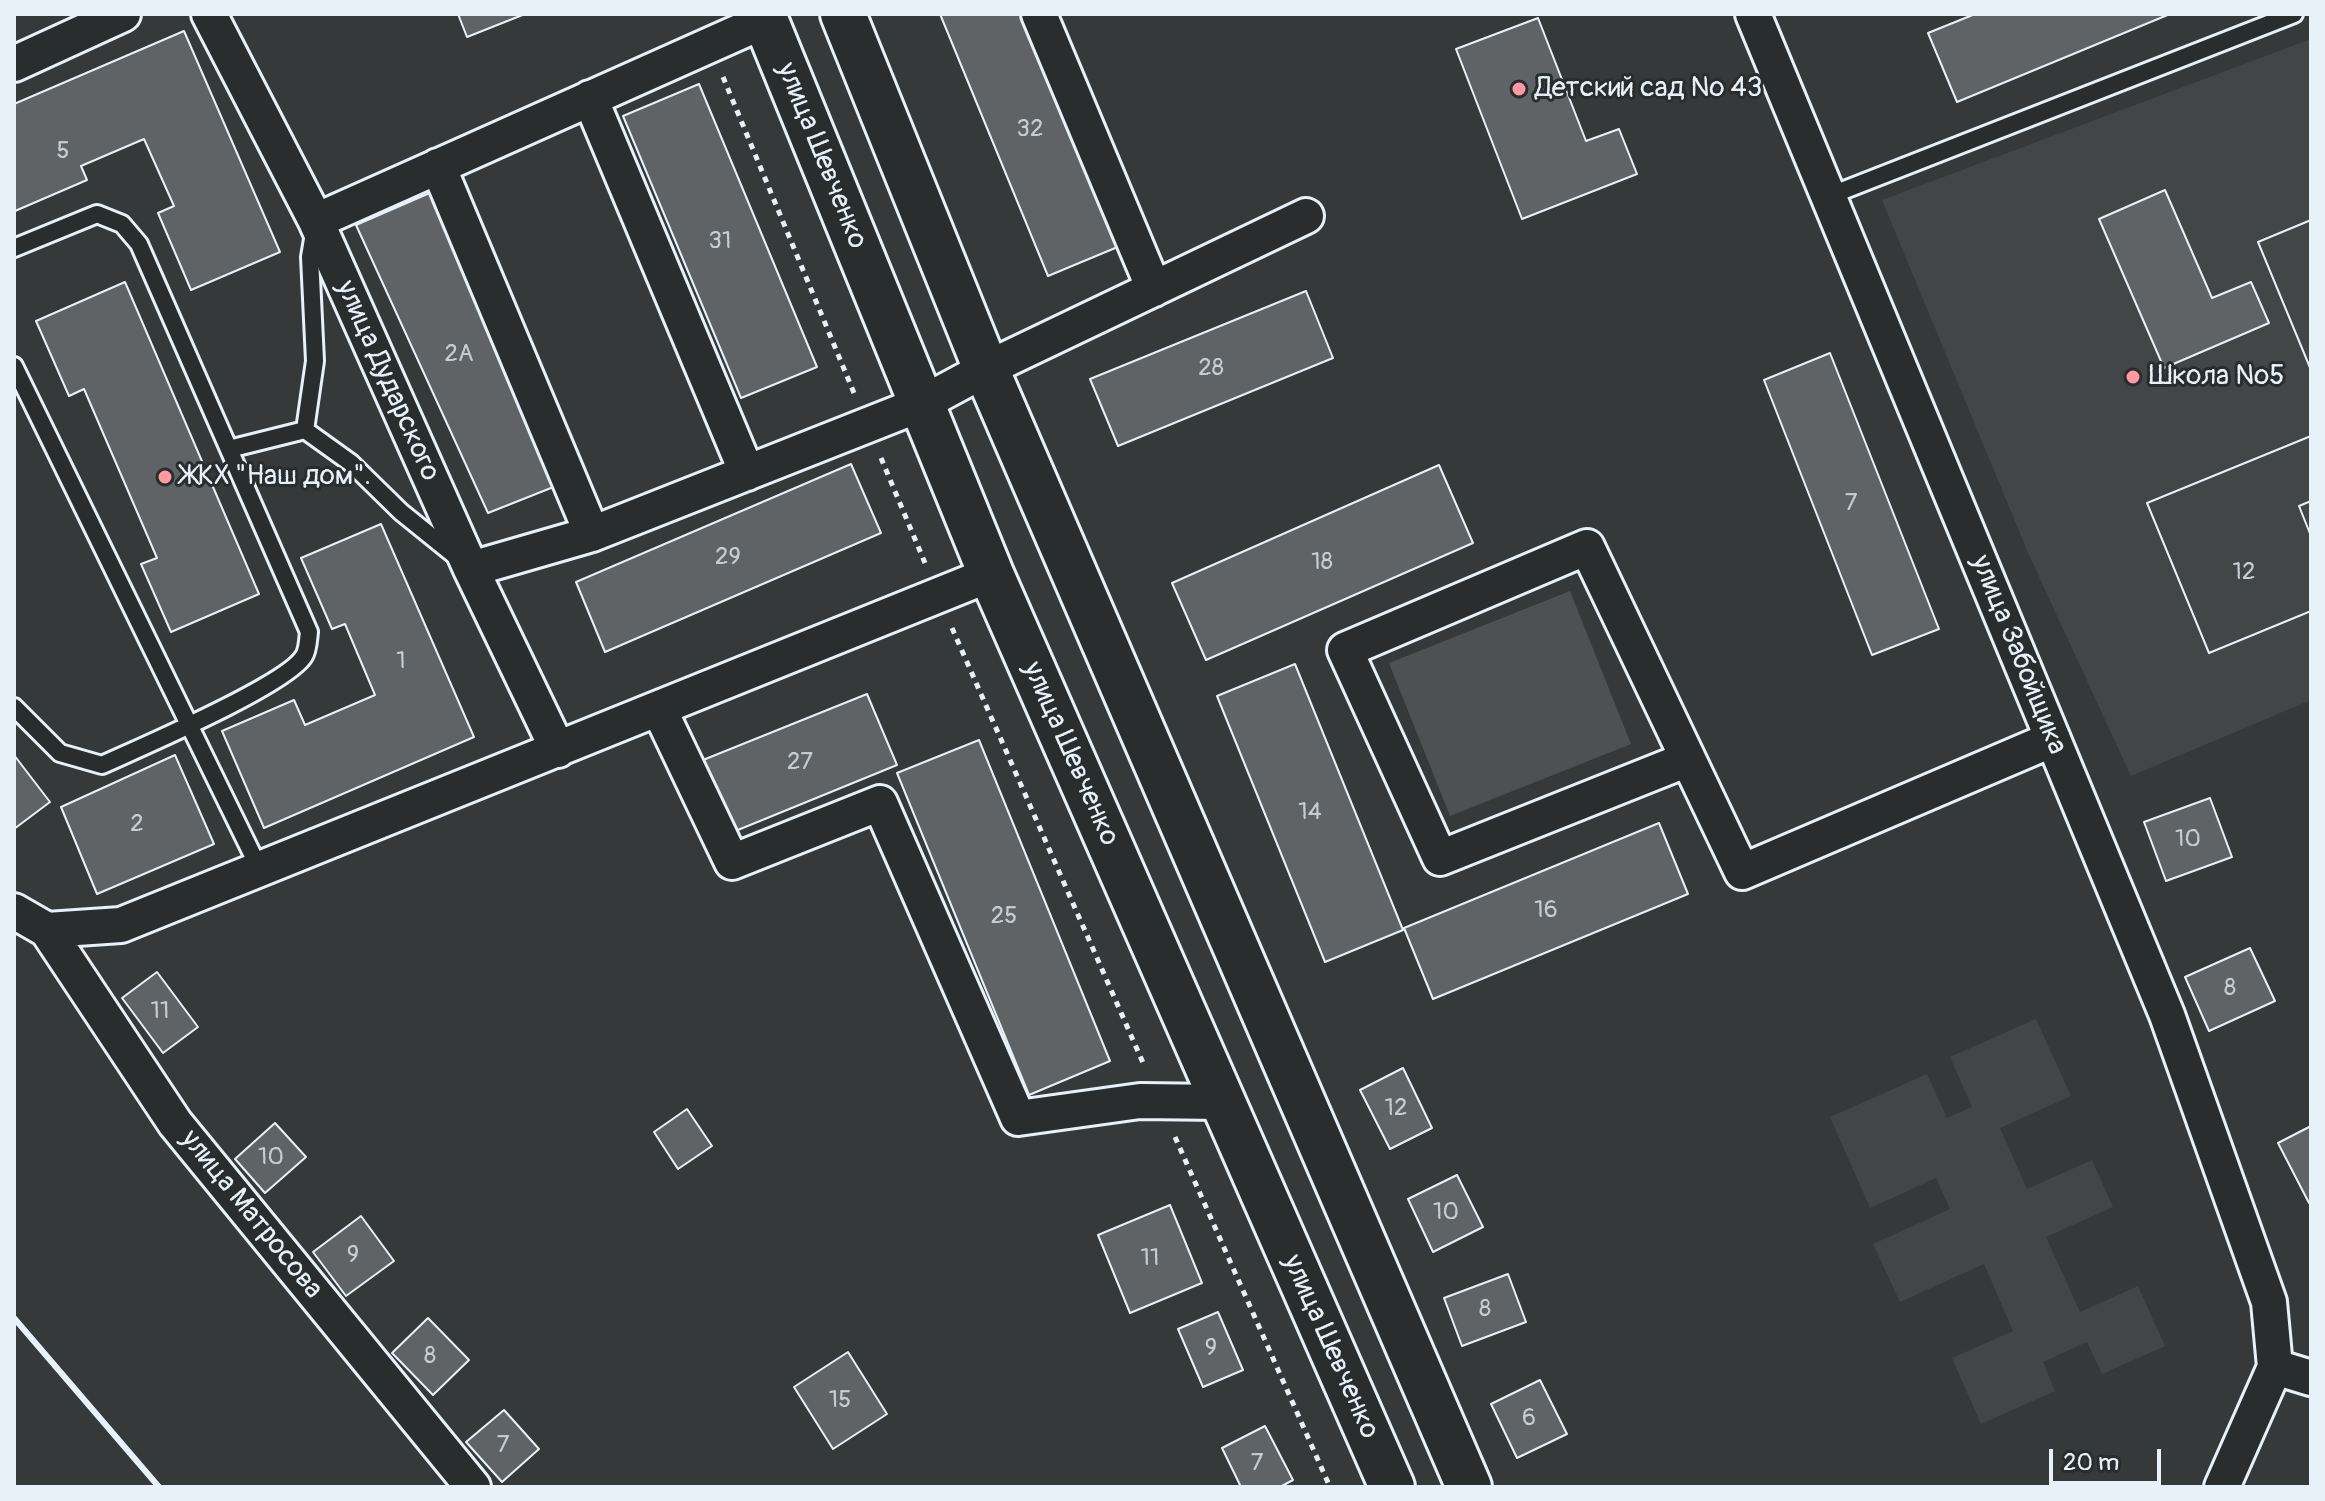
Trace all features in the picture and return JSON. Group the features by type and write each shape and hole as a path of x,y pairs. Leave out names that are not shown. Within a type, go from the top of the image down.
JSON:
{"main road":[{"path":"843,14 986,369 1469,1487"},
{"name":"улица Шевченко","path":"765,17 991,574 1392,1487"}],"street":[{"path":"14,64 123,14"},
{"name":"улица Дударского","path":"209,14 316,221 471,569 558,750"},
{"path":"1039,14 1154,289"},
{"name":"улица Забойщика","path":"1753,14 2167,1015 2269,1302 2275,1367"},
{"path":"316,221 765,17"},
{"path":"590,98 747,473"},
{"path":"438,166 592,534"},
{"path":"471,569 592,534 921,404 986,369 1306,216"},
{"path":"1688,759 1440,858 1345,650 1587,547 1742,872 2053,739"},
{"path":"14,911 47,930 121,925 991,574"},
{"path":"659,709 732,862 880,803 1018,1118 1140,1101 1222,1102"},
{"name":"улица Матросова","path":"47,930 175,1123 473,1487"},
{"path":"2222,1487 2275,1367 2311,1378"}],"lane":[{"path":"1829,196 2294,14"},
{"path":"14,248 97,214 122,224 139,244 309,632 305,656 285,675 189,725 102,765 60,753 14,707"},
{"path":"305,430 315,361 310,257 316,221"},
{"path":"14,366 260,870"},
{"path":"229,449 305,430 351,463 401,512 471,569"}],"path":[{"path":"1160,1101 1330,1487"}],"shaded area":[{"name":"Школа №5","path":"2311,39 2311,700 2131,776 2029,555 1882,200"},
{"path":"1570,591 1631,744 1450,816 1389,663"},
{"path":"2036,1019 2071,1096 2000,1128 2027,1189 2092,1160 2113,1207 2046,1237 2080,1312 2138,1286 2165,1346 2102,1374 2087,1342 2043,1362 2055,1391 1981,1424 1952,1358 2013,1331 1984,1264 1900,1302 1873,1244 1950,1209 1936,1178 1870,1208 1830,1117 1927,1074 1947,1118 1972,1107 1950,1057"}],"building":[{"path":"458,14 525,14 467,37"},
{"path":"940,14 1025,14 1120,246 1048,276"},
{"path":"1975,14 2170,14 1957,102 1928,33"},
{"name":"Детский сад № 43","path":"1538,18 1586,141 1619,129 1637,174 1522,219 1456,49"},
{"path":"184,31 280,252 191,290 158,213 174,206 144,139 81,166 87,180 14,209 14,104"},
{"path":"699,84 817,367 741,398 623,116"},
{"path":"2165,190 2212,298 2251,282 2269,323 2164,368 2099,219"},
{"path":"432,192 561,484 488,513 356,225"},
{"path":"2311,220 2311,370 2258,242"},
{"path":"2311,220 2311,370 2258,242"},
{"name":"ЖКХ \"Наш дом\".","path":"125,282 259,594 171,632 141,564 157,558 84,389 69,396 36,321"},
{"path":"1306,291 1333,358 1118,446 1090,379"},
{"path":"1830,353 1939,629 1872,655 1764,380"},
{"path":"2311,436 2311,501 2299,506 2311,536 2311,611 2209,653 2147,503"},
{"path":"2311,436 2311,501 2299,506 2311,536 2311,611 2209,653 2147,503"},
{"path":"851,464 881,533 605,652 576,582"},
{"path":"1439,465 1473,543 1206,660 1172,583"},
{"path":"381,524 474,737 264,828 222,731 294,700 305,725 375,695 345,624 332,629 301,558"},
{"path":"1295,664 1403,930 1325,962 1217,696"},
{"path":"867,694 897,765 733,832 703,760"},
{"path":"979,740 1110,1061 1029,1095 897,773"},
{"path":"14,755 50,802 14,829"},
{"path":"175,755 214,844 97,894 61,807"},
{"path":"2210,798 2232,857 2166,881 2144,822"},
{"path":"1659,823 1688,894 1433,999 1404,928"},
{"path":"2250,948 2275,1001 2209,1031 2185,977"},
{"path":"157,972 198,1027 163,1053 122,998"},
{"path":"1403,1068 1432,1128 1390,1149 1360,1090"},
{"path":"687,1109 712,1146 678,1169 654,1132"},
{"path":"275,1123 306,1157 265,1193 235,1159"},
{"path":"2311,1126 2311,1202 2309,1203 2278,1143"},
{"path":"1457,1175 1483,1227 1433,1252 1408,1199"},
{"path":"1170,1205 1202,1283 1130,1313 1098,1235"},
{"path":"361,1216 394,1261 346,1296 313,1252"},
{"path":"1508,1274 1526,1322 1462,1346 1444,1298"},
{"path":"1218,1312 1243,1370 1203,1387 1178,1329"},
{"path":"428,1318 469,1360 433,1395 392,1353"},
{"path":"848,1352 887,1414 833,1449 794,1387"},
{"path":"1540,1380 1567,1434 1517,1458 1491,1404"},
{"path":"504,1410 539,1449 502,1482 466,1442"},
{"path":"1265,1426 1293,1480 1280,1487 1241,1487 1222,1448"}],"railway":[{"path":"14,1318 159,1487"}],"place":[{"name":"Детский сад № 43","path":"1519,89"},
{"name":"Школа №5","path":"2133,377"},
{"name":"ЖКХ \"Наш дом\".","path":"165,477"}]}
